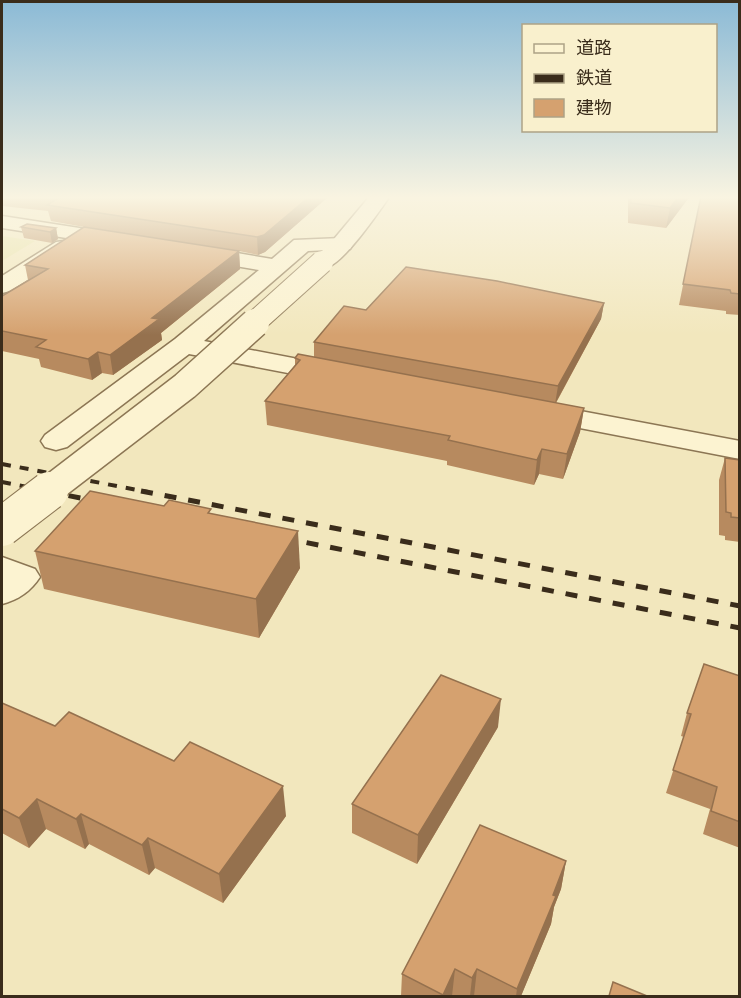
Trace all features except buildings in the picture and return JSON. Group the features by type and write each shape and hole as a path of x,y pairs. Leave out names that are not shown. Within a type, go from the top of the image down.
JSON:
{"street":[{"path":"2,286 72,243"},
{"path":"132,243 141,244"},
{"path":"2,527 185,386 341,243"},
{"path":"56,441 184,345 302,245 332,253"},
{"path":"175,249 278,266"},
{"path":"184,345 371,381"},
{"path":"512,407 740,450"},
{"path":"2,568 22,577 2,592"}],"shaded area":[{"path":"2,243 32,243 2,261"}],"railway":[{"path":"2,464 148,492"},
{"path":"2,482 52,492"},
{"path":"45,491 101,502"},
{"path":"141,491 740,606"},
{"path":"283,538 740,628"}]}
